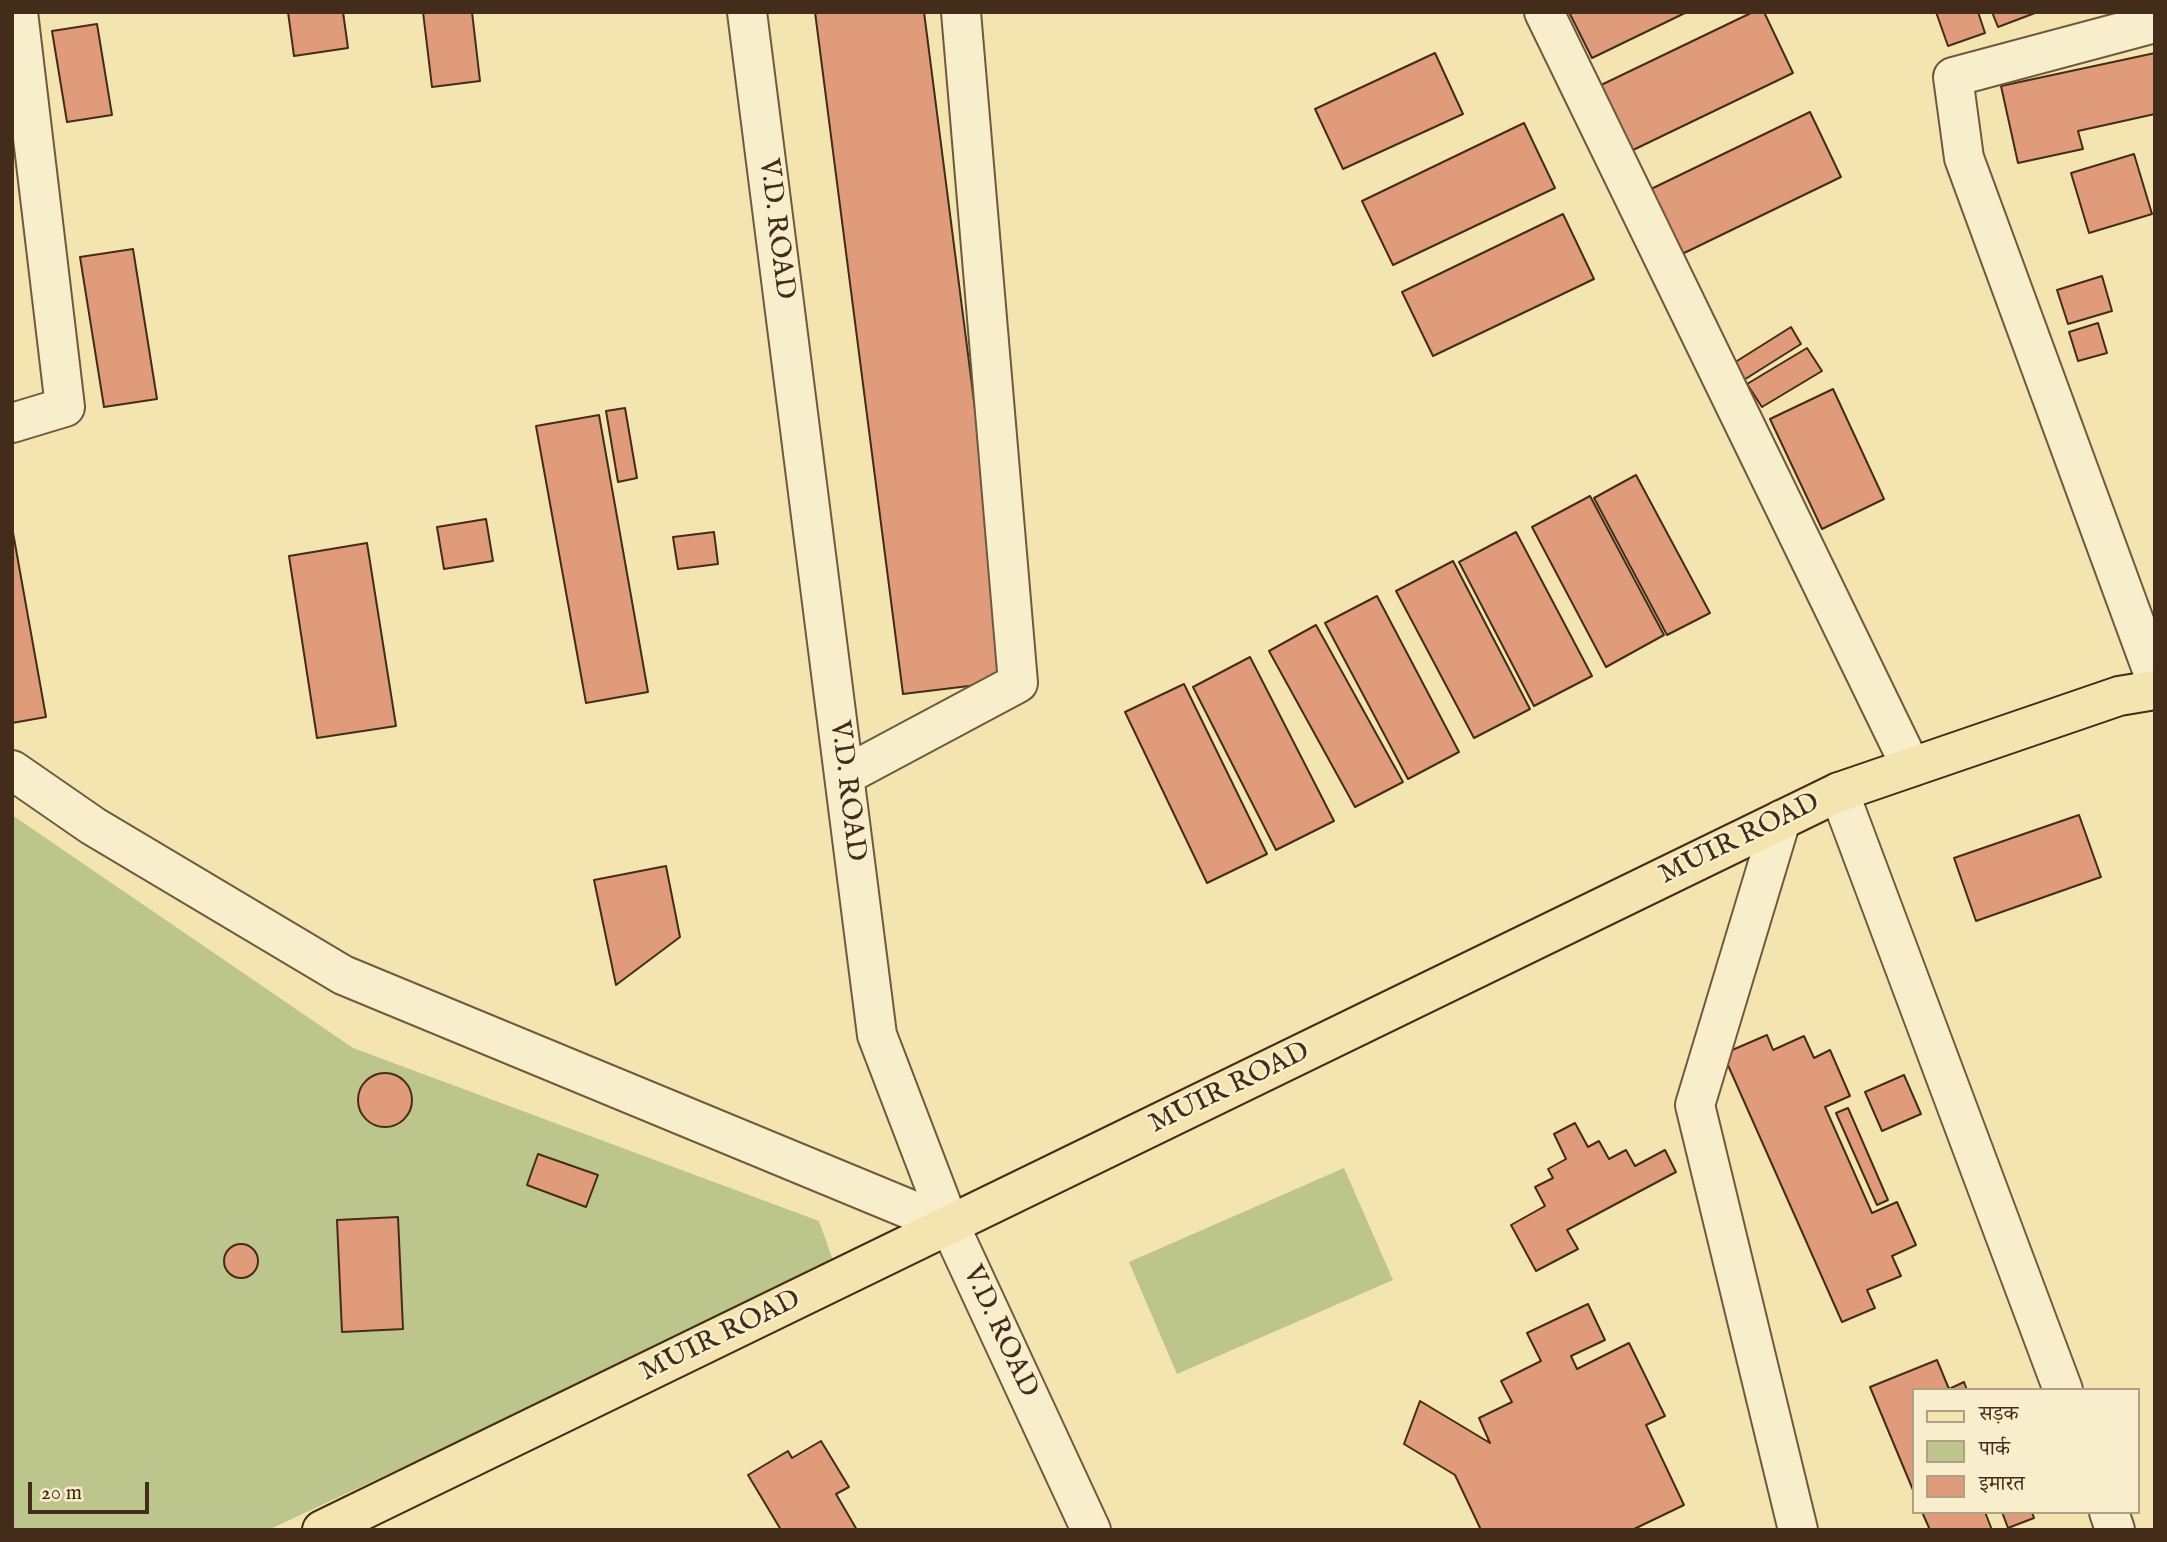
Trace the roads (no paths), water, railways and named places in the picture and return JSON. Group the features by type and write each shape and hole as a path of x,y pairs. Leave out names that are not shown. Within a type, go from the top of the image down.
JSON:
{"main road":[{"name":"MUIR ROAD","path":"322,1530 1839,792 2119,696 2155,690"}],"street":[{"path":"12,423 65,407 25,178 18,12"},
{"name":"V.D. ROAD","path":"747,12 877,1035 950,1226 1091,1530"},
{"path":"844,776 1018,683 961,12"},
{"path":"1544,12 1911,767"},
{"path":"2155,23 1953,77 1964,158 2155,678"},
{"path":"12,770 93,826 343,975 950,1226"},
{"path":"1839,792 2062,1388"},
{"path":"1781,820 1695,1105 1798,1530"}]}
